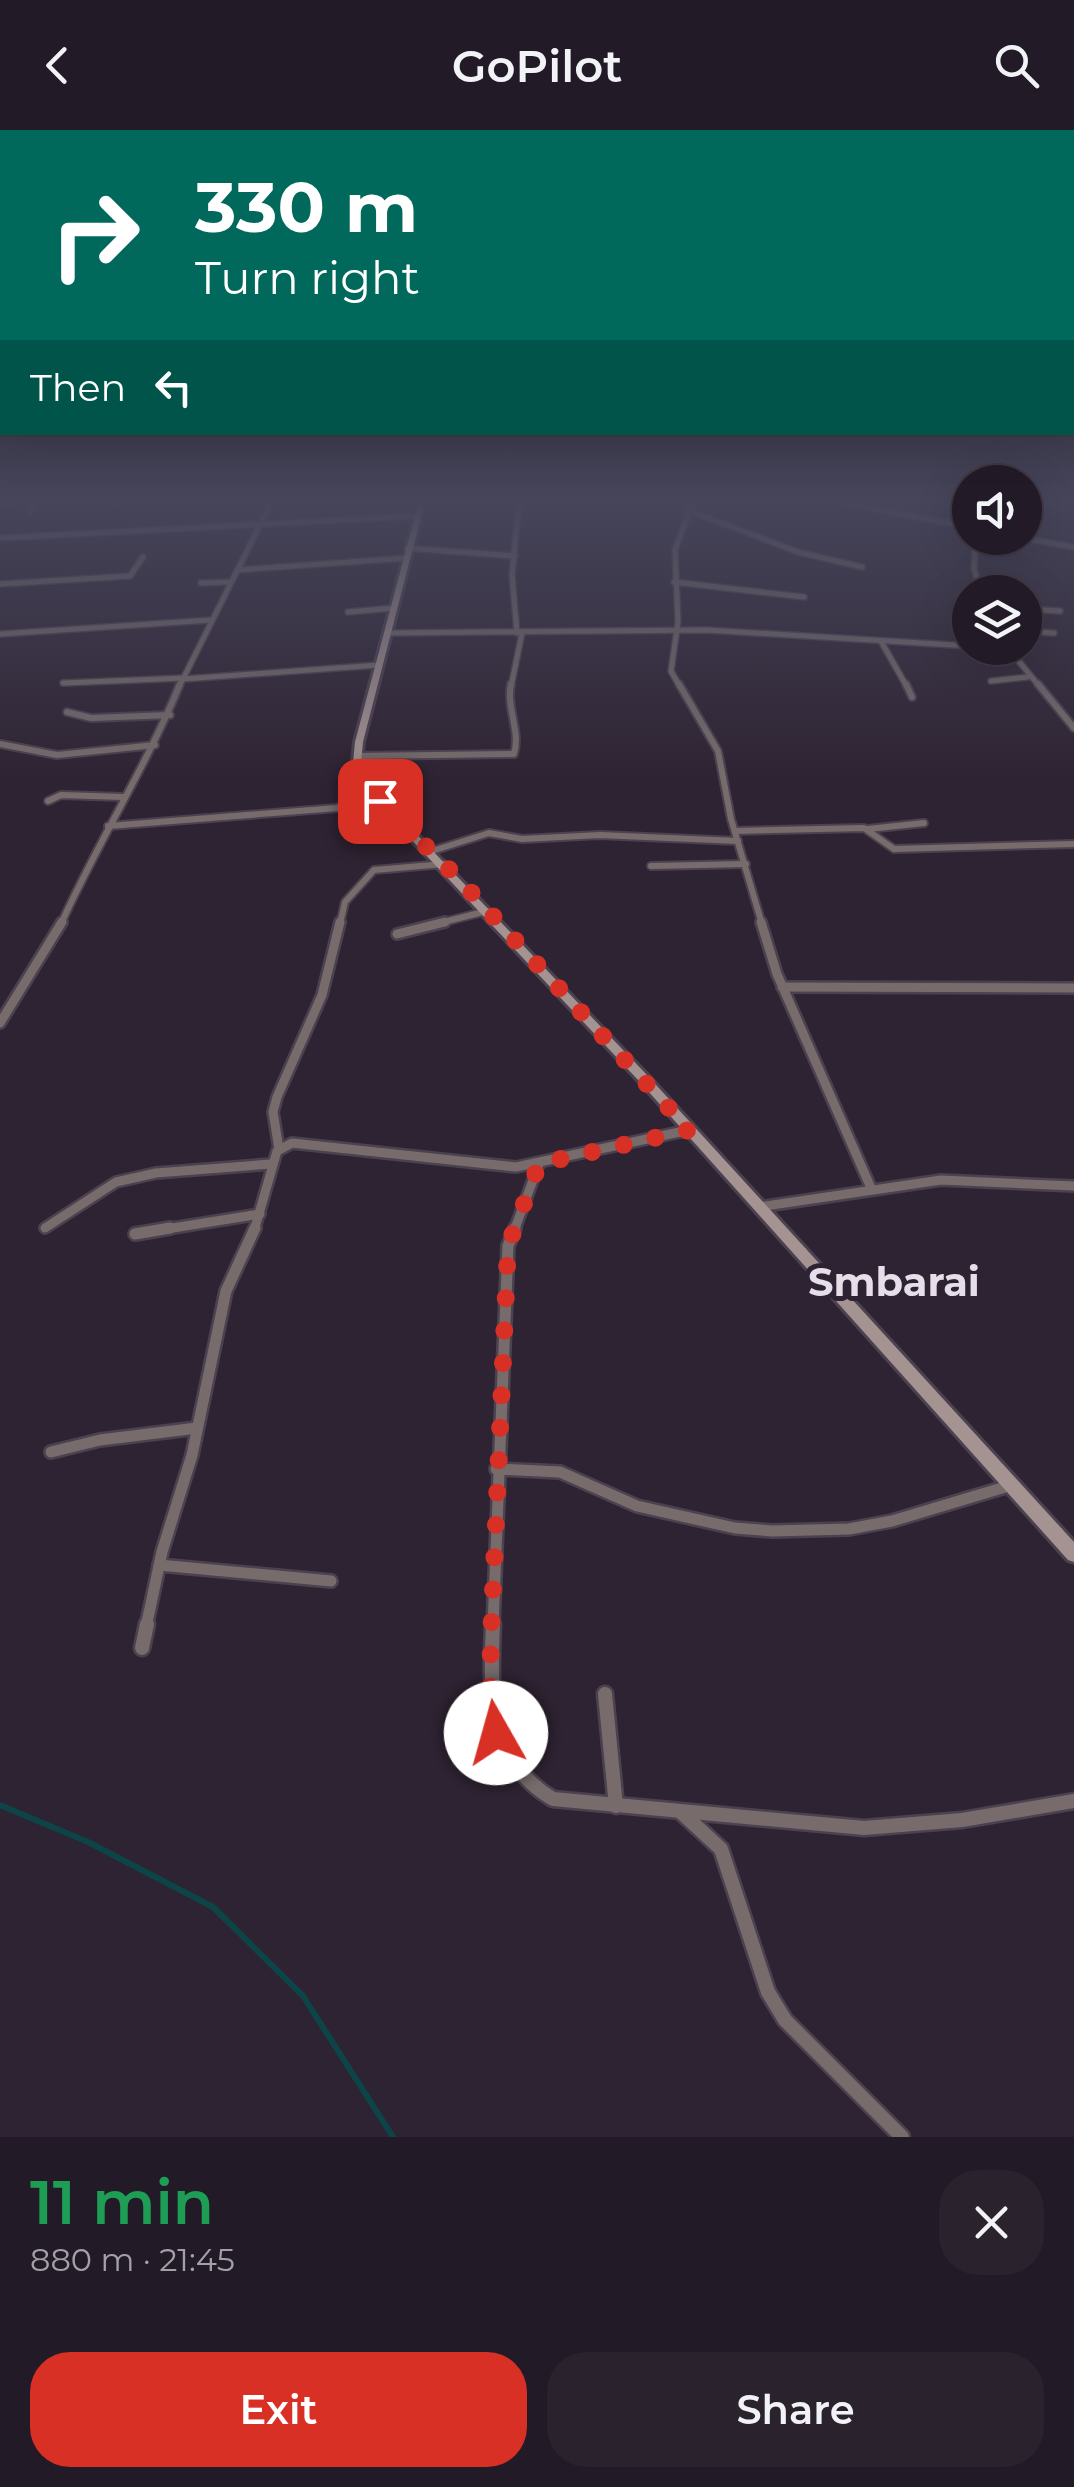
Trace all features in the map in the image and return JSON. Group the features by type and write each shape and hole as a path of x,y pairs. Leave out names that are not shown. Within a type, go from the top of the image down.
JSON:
{"street":[{"path":"0,1023 60,926 108,826 170,715 224,595"},
{"path":"397,595 357,756 362,781 432,851 1071,1546"},
{"path":"357,756 514,754 517,744 508,699 520,634 515,595"},
{"path":"675,595 678,630 671,671 718,751 735,831 782,987 854,1141 871,1188"},
{"path":"784,595 804,597"},
{"path":"348,612 394,608"},
{"path":"1042,610 1060,612"},
{"path":"0,634 211,620"},
{"path":"388,632 678,630 952,645"},
{"path":"1042,632 1054,633"},
{"path":"882,643 898,665 912,697"},
{"path":"1019,665 1074,728"},
{"path":"63,684 379,666"},
{"path":"991,681 1028,678"},
{"path":"67,712 91,718 170,715"},
{"path":"0,744 57,755 154,745"},
{"path":"108,826 337,808 349,802 362,781"},
{"path":"48,801 61,795 124,797"},
{"path":"735,831 868,829 924,823"},
{"path":"868,829 894,850 1074,844"},
{"path":"432,851 489,833 522,839 600,835 738,841"},
{"path":"142,1648 159,1565 197,1428 226,1292 260,1214 278,1149 273,1112 277,1097 322,994 345,902 374,870 444,864"},
{"path":"650,866 746,864"},
{"path":"397,934 487,911"},
{"path":"782,987 1074,988"},
{"path":"278,1149 292,1144 324,1144 516,1167 689,1130"},
{"path":"44,1228 116,1182 156,1173 271,1164"},
{"path":"539,1164 509,1237 496,1469 490,1696 496,1733 536,1792 550,1802 864,1828 962,1820 1074,1801"},
{"path":"758,1208 941,1180 1074,1186"},
{"path":"135,1234 260,1214"},
{"path":"51,1452 100,1440 197,1428"},
{"path":"496,1469 560,1472 637,1506 735,1528 772,1531 878,1524 1012,1485"},
{"path":"159,1565 330,1580"},
{"path":"605,1694 616,1806"},
{"path":"680,1811 722,1849 768,1992 785,2020 902,2137"}],"waterway":[{"path":"0,1805 88,1842 213,1907 303,1996 393,2137"}],"district":[{"name":"Smbarai","path":"894,1282"}],"route":[{"path":"380,801 459,879 689,1130 539,1164 528,1199 509,1237 491,1636 490,1696 496,1733"}]}
